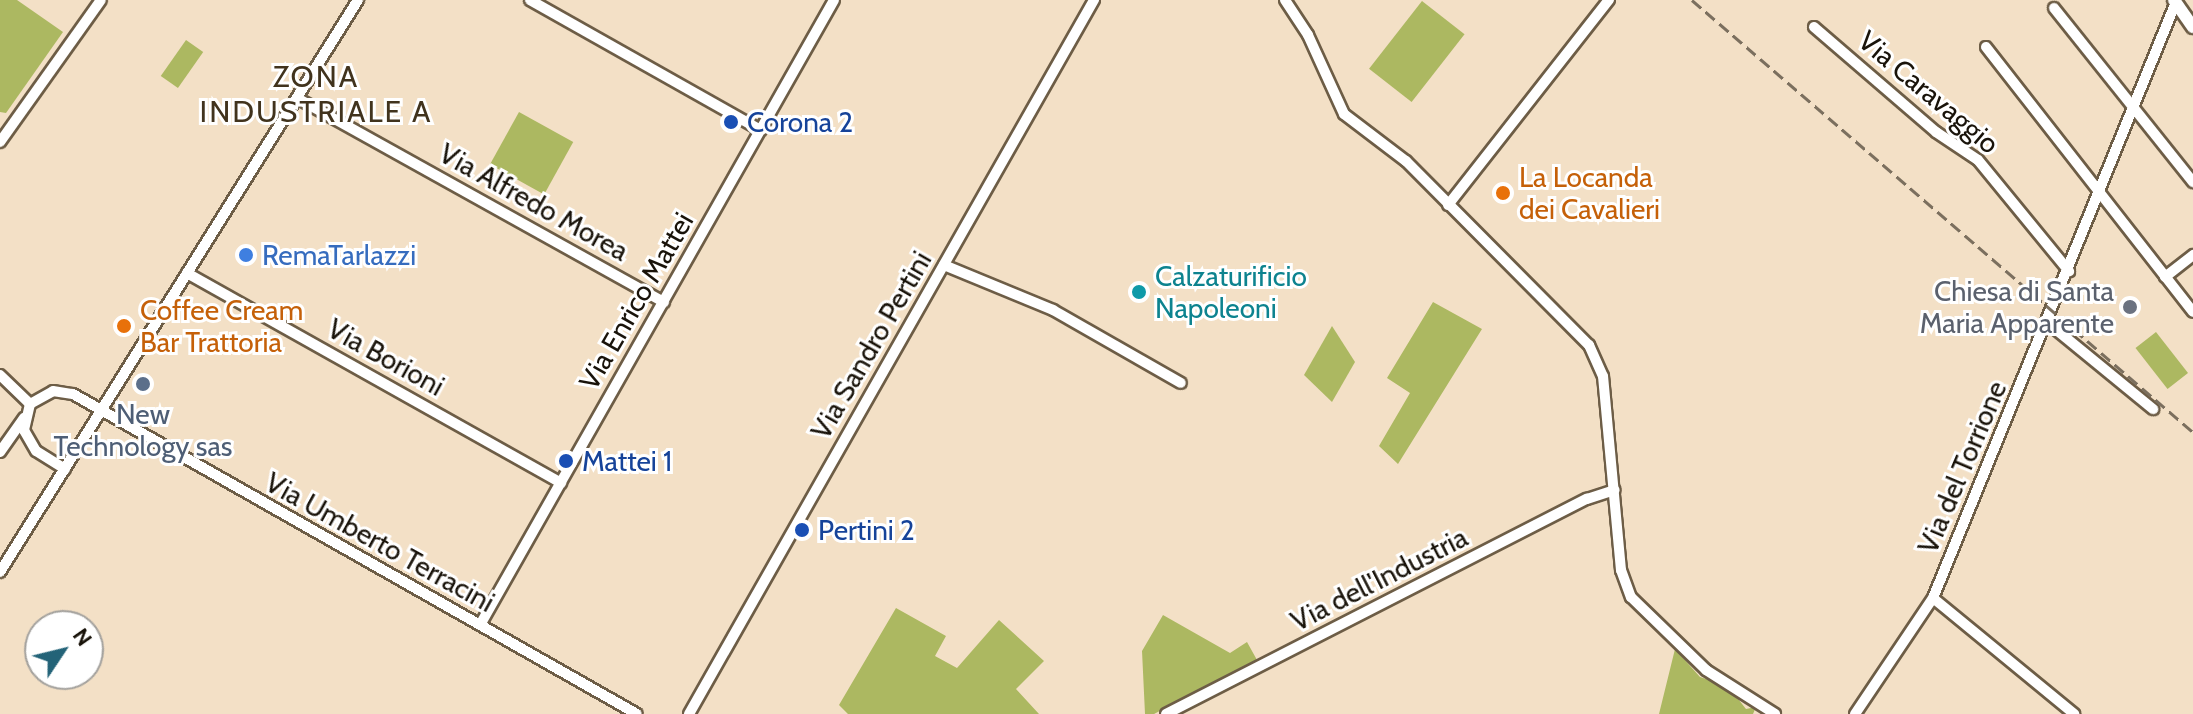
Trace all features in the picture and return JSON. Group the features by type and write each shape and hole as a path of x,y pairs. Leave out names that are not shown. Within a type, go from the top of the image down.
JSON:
{"main road":[{"path":"2175,1 2193,27"}],"street":[{"path":"2,134 101,0"},
{"path":"0,572 358,0"},
{"path":"530,0 761,130"},
{"name":"Via Enrico Mattei","path":"480,625 834,0"},
{"name":"Via Sandro Pertini","path":"689,714 1094,0"},
{"path":"1285,0 1308,35 1344,114 1406,161 1589,345 1603,376 1621,570 1639,608 1706,670 1775,714"},
{"path":"1448,205 1609,0"},
{"name":"Via del Torrione","path":"1855,714 1933,598 2048,323 2175,1"},
{"path":"2054,8 2193,182"},
{"name":"Via Caravaggio","path":"1814,27 1936,132 1978,160 2069,271"},
{"path":"1986,47 2193,312"},
{"name":"Via Alfredo Morea","path":"297,98 664,302"},
{"path":"2165,277 2193,255"},
{"path":"944,265 1053,310 1181,383"},
{"name":"Via Borioni","path":"187,273 561,483"},
{"path":"2048,323 2153,409"},
{"path":"0,375 30,404 0,452"},
{"name":"Via Umberto Terracini","path":"30,404 47,392 63,391 637,714"},
{"path":"24,418 32,447 65,469"},
{"name":"Via dell'Industria","path":"1166,714 1587,499 1615,490"},
{"path":"1933,598 2074,714"}],"green space":[{"path":"0,0 17,0 63,32 6,113 0,112"},
{"path":"1422,1 1465,34 1412,102 1369,69"},
{"path":"186,40 203,52 178,88 161,76"},
{"path":"519,112 573,142 544,195 490,164"},
{"path":"1433,302 1482,329 1398,464 1379,446 1410,393 1387,378"},
{"path":"1332,326 1355,362 1332,402 1304,375"},
{"path":"2156,332 2188,373 2168,389 2136,348"},
{"path":"896,608 946,636 935,656 957,668 999,620 1044,661 1016,689 1039,714 848,714 839,705"},
{"path":"1163,615 1230,653 1247,642 1257,660 1154,714 1145,714 1142,651"},
{"path":"1675,649 1700,677 1728,686 1746,709 1756,707 1753,714 1659,714"}],"railway":[{"path":"1692,0 2193,432"}],"place":[{"name":"Corona 2","path":"731,122"},
{"name":"La Locanda dei Cavalieri","path":"1503,193"},
{"name":"RemaTarlazzi","path":"246,255"},
{"name":"Calzaturificio Napoleoni","path":"1139,292"},
{"name":"Chiesa di Santa Maria Apparente","path":"2130,307"},
{"name":"Coffee Cream Bar Trattoria","path":"124,326"},
{"name":"New Technology sas","path":"143,384"},
{"name":"Mattei 1","path":"566,461"},
{"name":"Pertini 2","path":"802,530"}],"district":[{"name":"ZONA INDUSTRIALE A","path":"316,94"}]}
